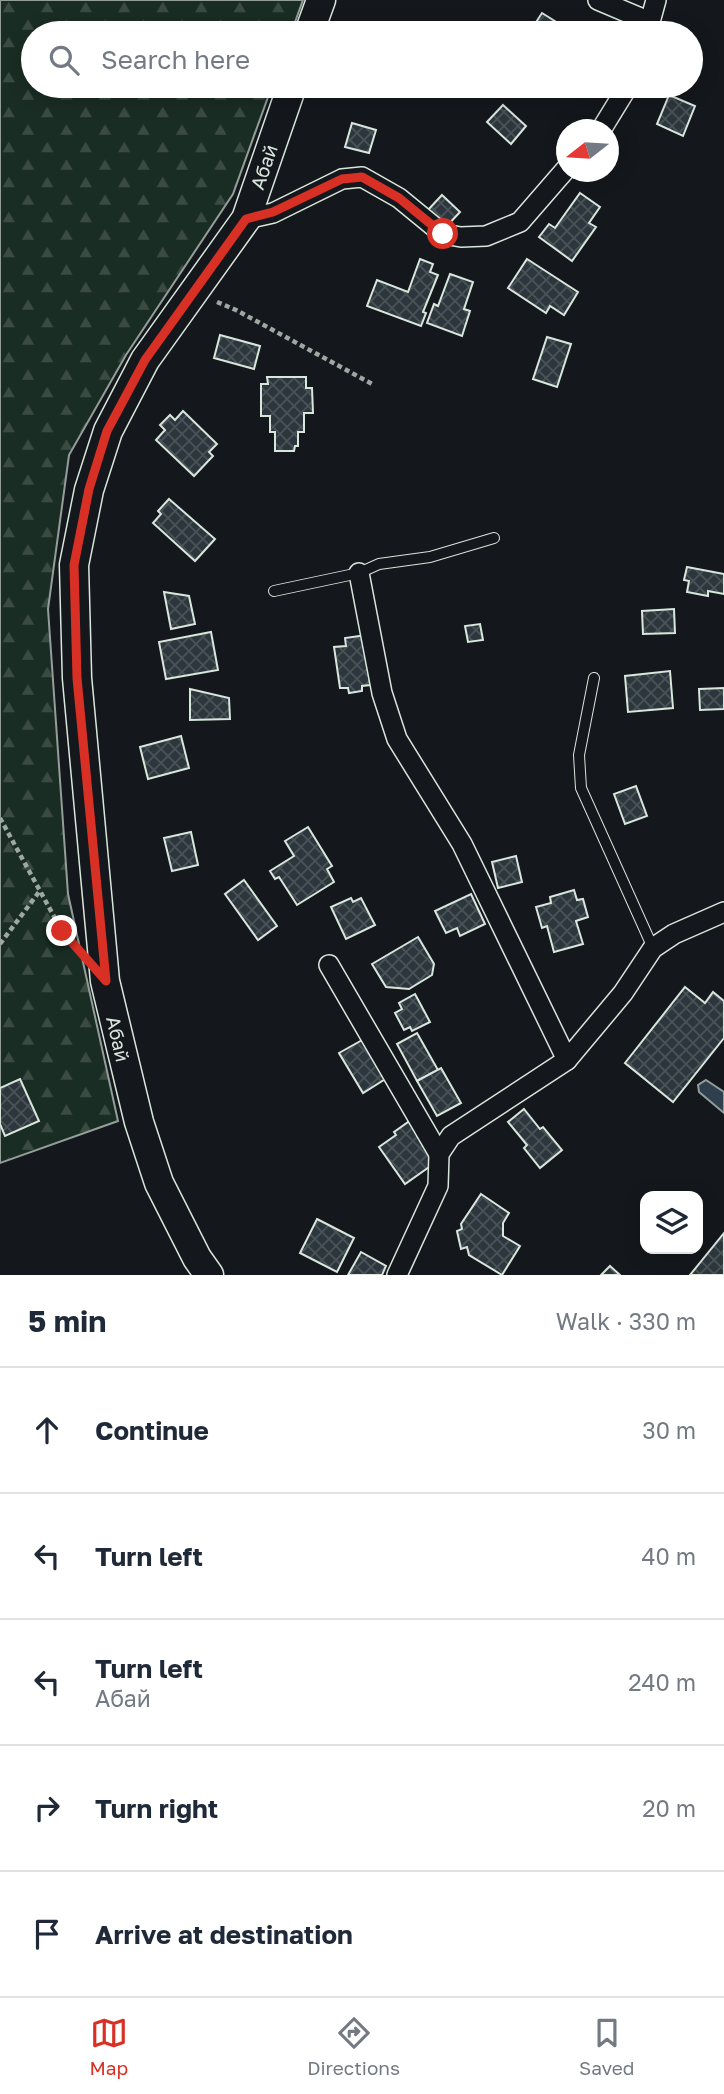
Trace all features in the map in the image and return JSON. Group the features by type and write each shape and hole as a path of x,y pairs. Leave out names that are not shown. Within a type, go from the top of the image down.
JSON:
{"street":[{"path":"313,21 321,0"},
{"path":"598,0 636,21"},
{"path":"651,21 656,0"},
{"name":"Абай","path":"209,1275 197,1258 159,1183 139,1122 106,981 77,678 74,565 89,489 107,431 145,360 246,219 288,98"},
{"path":"608,119 621,98"},
{"path":"246,219 273,212 342,179 362,177 399,198 443,234 461,237 486,236 520,222 556,181"},
{"path":"359,573 382,693 397,739 462,844 567,1060"},
{"path":"397,1275 438,1186 439,1154 451,1136 567,1060 623,993 653,948 674,934 724,912"},
{"path":"329,965 439,1154"}],"lane":[{"path":"274,591 359,573 380,564 430,557 494,538"},
{"path":"594,678 579,755 582,788 653,948"}],"path":[{"path":"192,293 236,310 374,385"},
{"path":"0,818 62,931 79,951"},
{"path":"0,944 40,891"}],"green space":[{"path":"0,0 303,0 295,21 21,21 21,98 268,98 233,194 126,355 69,455 48,609 68,894 118,1121 0,1163"}],"water":[{"path":"706,1080 724,1092 724,1113 699,1092 698,1085"}],"building":[{"path":"542,13 555,21 537,21"},
{"path":"668,98 676,98 695,106 683,136 657,124"},
{"path":"503,105 526,126 511,144 487,122"},
{"path":"352,123 376,130 369,153 345,147"},
{"path":"580,193 600,207 589,223 596,227 572,261 539,237 549,224 555,228"},
{"path":"442,195 460,212 445,228 427,211"},
{"path":"420,259 433,264 430,272 438,275 423,312 426,313 421,326 367,306 377,280 408,292"},
{"path":"527,259 578,292 564,315 550,306 546,313 508,288"},
{"path":"450,274 473,282 464,309 470,311 462,336 427,323 434,304 438,306"},
{"path":"220,335 260,346 254,369 214,358"},
{"path":"547,337 571,344 557,387 533,379"},
{"path":"267,377 306,377 306,388 312,388 313,413 304,413 304,432 298,432 298,446 295,446 294,451 275,451 275,432 270,432 270,416 261,416 261,384 268,384"},
{"path":"183,411 217,444 209,452 213,456 194,476 156,440 165,430 160,425 170,415 175,420"},
{"path":"169,499 215,539 195,561 153,523 161,514 158,511"},
{"path":"687,567 724,574 724,594 708,591 708,596 687,592 689,581 684,580"},
{"path":"164,592 189,596 195,624 171,629"},
{"path":"674,609 675,633 643,634 642,611"},
{"path":"480,624 483,640 468,642 465,626"},
{"path":"211,632 218,670 166,679 159,642"},
{"path":"367,635 370,685 362,686 362,691 349,693 348,688 340,688 334,647 346,646 345,638"},
{"path":"670,671 673,708 628,712 625,676"},
{"path":"724,688 724,709 700,710 699,689"},
{"path":"190,689 229,698 230,719 190,720"},
{"path":"181,736 189,768 148,779 140,747"},
{"path":"636,786 647,816 625,824 614,794"},
{"path":"308,827 332,866 327,869 334,882 297,905 279,877 275,879 270,871 294,856 285,841"},
{"path":"191,832 198,865 172,871 164,838"},
{"path":"516,856 522,882 498,888 492,862"},
{"path":"244,880 277,926 258,940 225,894"},
{"path":"574,890 577,900 583,899 588,917 576,921 583,944 554,952 547,926 542,928 536,907 551,903 550,897"},
{"path":"471,894 485,924 460,936 457,928 446,933 435,911"},
{"path":"351,898 353,902 361,898 375,925 346,939 331,907"},
{"path":"418,937 434,964 432,975 409,989 386,987 372,964"},
{"path":"685,987 705,1003 713,992 724,1001 724,1038 673,1102 625,1063"},
{"path":"415,994 430,1022 412,1031 410,1027 404,1030 395,1013 402,1009 399,1003"},
{"path":"417,1033 438,1070 417,1081 397,1044"},
{"path":"364,1039 387,1078 363,1093 339,1053"},
{"path":"441,1068 461,1103 437,1116 417,1081"},
{"path":"20,1079 39,1121 5,1136 0,1124 0,1088"},
{"path":"524,1109 562,1150 540,1168 524,1148 527,1145 508,1122"},
{"path":"411,1120 439,1160 405,1184 379,1147"},
{"path":"481,1194 509,1213 503,1223 503,1236 520,1246 502,1275 469,1255 467,1247 461,1249 457,1231 462,1229 461,1224"},
{"path":"317,1219 354,1238 337,1272 300,1253"},
{"path":"724,1233 724,1275 690,1275"},
{"path":"361,1252 386,1266 382,1275 348,1275"},
{"path":"610,1266 620,1275 601,1275"}],"route":[{"path":"62,931 106,981 77,678 74,565 89,489 107,431 145,360 246,219 273,212 342,179 362,177 399,198 443,234"}]}
